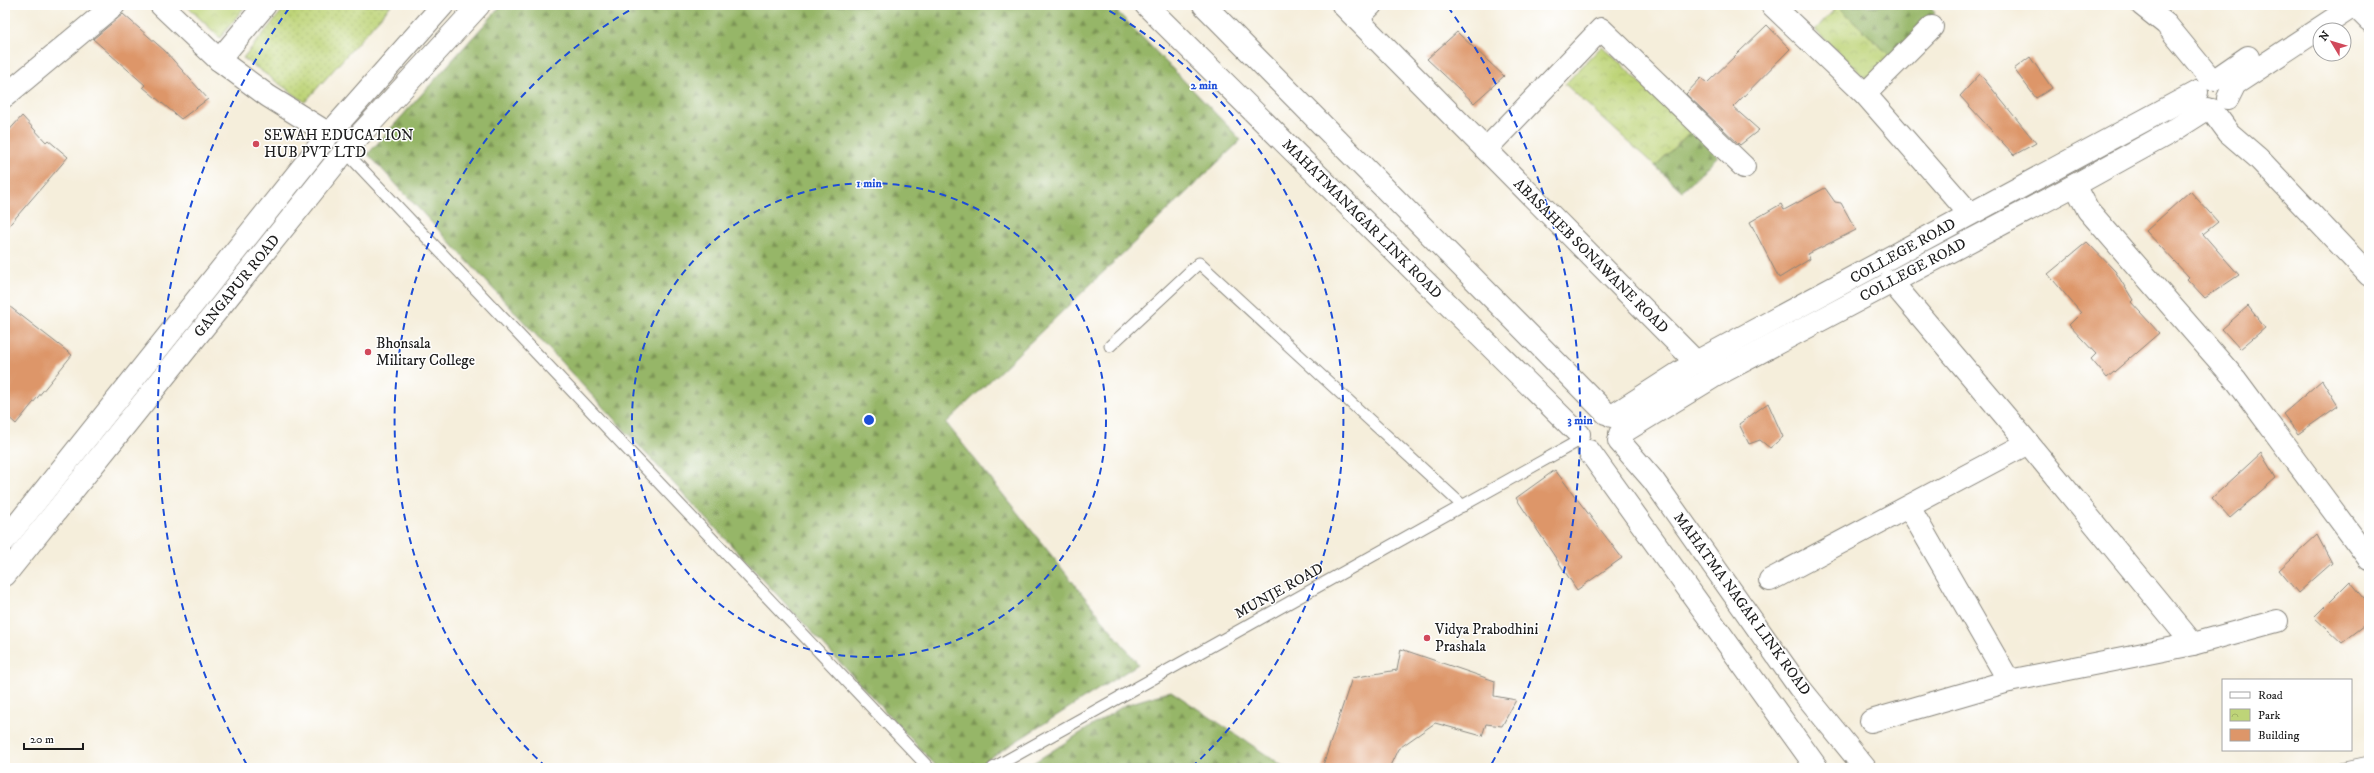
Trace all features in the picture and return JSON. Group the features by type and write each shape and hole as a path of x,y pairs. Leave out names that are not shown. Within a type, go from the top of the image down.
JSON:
{"main road":[{"path":"5,96 114,5"},
{"path":"160,5 219,60 268,96 329,134"},
{"path":"219,60 265,5"},
{"name":"GANGAPUR ROAD","path":"5,540 329,134 443,5"},
{"name":"GANGAPUR ROAD","path":"5,575 345,151 479,5"},
{"name":"MAHATMANAGAR LINK ROAD","path":"1146,5 1583,442"},
{"path":"1204,5 1614,426"},
{"path":"1772,5 1866,94 1970,214"},
{"name":"COLLEGE ROAD","path":"1614,426 1713,377 2171,132 2212,94 2329,5"},
{"path":"2354,5 2369,20"},
{"name":"COLLEGE ROAD","path":"1614,426 1696,362 1970,214 2235,84 2354,5"},
{"path":"2146,9 2159,35 2212,94 2229,133 2258,158 2369,275"},
{"name":"ABASAHEB SONAWANE ROAD","path":"1357,10 1486,150 1696,362"},
{"path":"1866,94 1932,27"},
{"path":"1486,150 1601,30 1744,167"},
{"path":"2074,185 2088,210 2236,380 2369,559"},
{"path":"1891,282 2028,443 2193,644"},
{"path":"1614,426 1600,412 1587,416 1582,421 1583,442 1818,768"},
{"path":"1583,442 1596,454 1609,451 1614,426"},
{"name":"MAHATMA NAGAR LINK ROAD","path":"1614,426 1799,687 1865,768"},
{"path":"1770,580 2028,443"},
{"path":"1909,507 2009,681"},
{"path":"1871,721 2009,681 2193,644 2277,621"}],"lane":[{"path":"329,134 929,768"},
{"path":"1110,346 1199,263 1463,506"},
{"name":"MUNJE ROAD","path":"993,768 1463,506 1583,442"},
{"path":"2341,768 2369,762"}],"green space":[{"path":"186,5 246,5 220,38"},
{"path":"287,5 391,5 305,102 243,58"},
{"path":"502,5 1111,5 1241,140 946,423 1138,664 974,768 938,768 368,154"},
{"path":"1928,5 1935,13 1891,57 1838,6"},
{"path":"1838,6 1891,57 1866,79 1815,30"},
{"path":"1602,46 1691,131 1655,166 1565,84"},
{"path":"1691,131 1718,156 1682,191 1655,166"},
{"path":"1171,691 1286,768 1025,768 1125,705"}],"building":[{"path":"123,14 165,51 208,99 181,119 143,87 145,85 93,39"},
{"path":"1767,25 1790,49 1733,107 1759,130 1740,145 1686,94 1701,78 1707,83"},
{"path":"1457,32 1504,76 1474,103 1427,59"},
{"path":"2030,57 2052,88 2036,98 2014,69"},
{"path":"1980,74 2036,143 2014,155 1960,96"},
{"path":"22,116 46,142 48,140 68,157 5,230 5,135"},
{"path":"1825,188 1835,202 1841,203 1856,230 1808,254 1810,259 1779,278 1750,222 1781,204 1784,210"},
{"path":"2190,191 2218,222 2203,234 2239,275 2205,298 2187,279 2189,277 2146,231"},
{"path":"2087,242 2115,271 2133,300 2131,302 2159,333 2107,378 2091,359 2096,354 2069,325 2081,313 2048,274"},
{"path":"5,303 72,355 16,424 5,414"},
{"path":"2248,306 2265,328 2240,349 2222,329"},
{"path":"2322,380 2338,406 2298,434 2283,414"},
{"path":"1768,403 1783,437 1770,448 1760,440 1749,444 1739,424"},
{"path":"2261,453 2276,478 2230,518 2212,498"},
{"path":"1555,470 1622,558 1577,590 1516,498"},
{"path":"2317,535 2332,563 2298,593 2279,570"},
{"path":"2350,581 2369,604 2369,622 2342,643 2314,617"},
{"name":"Vidya Prabodhini Prashala","path":"1401,649 1495,681 1494,696 1516,700 1502,726 1486,724 1482,736 1435,723 1398,749 1389,768 1322,768 1352,678 1397,670"}],"place":[{"name":"SEWAH EDUCATION HUB PVT LTD","path":"256,144"},
{"name":"Bhonsala Military College","path":"368,352"},
{"name":"Vidya Prabodhini Prashala","path":"1427,638"}]}
